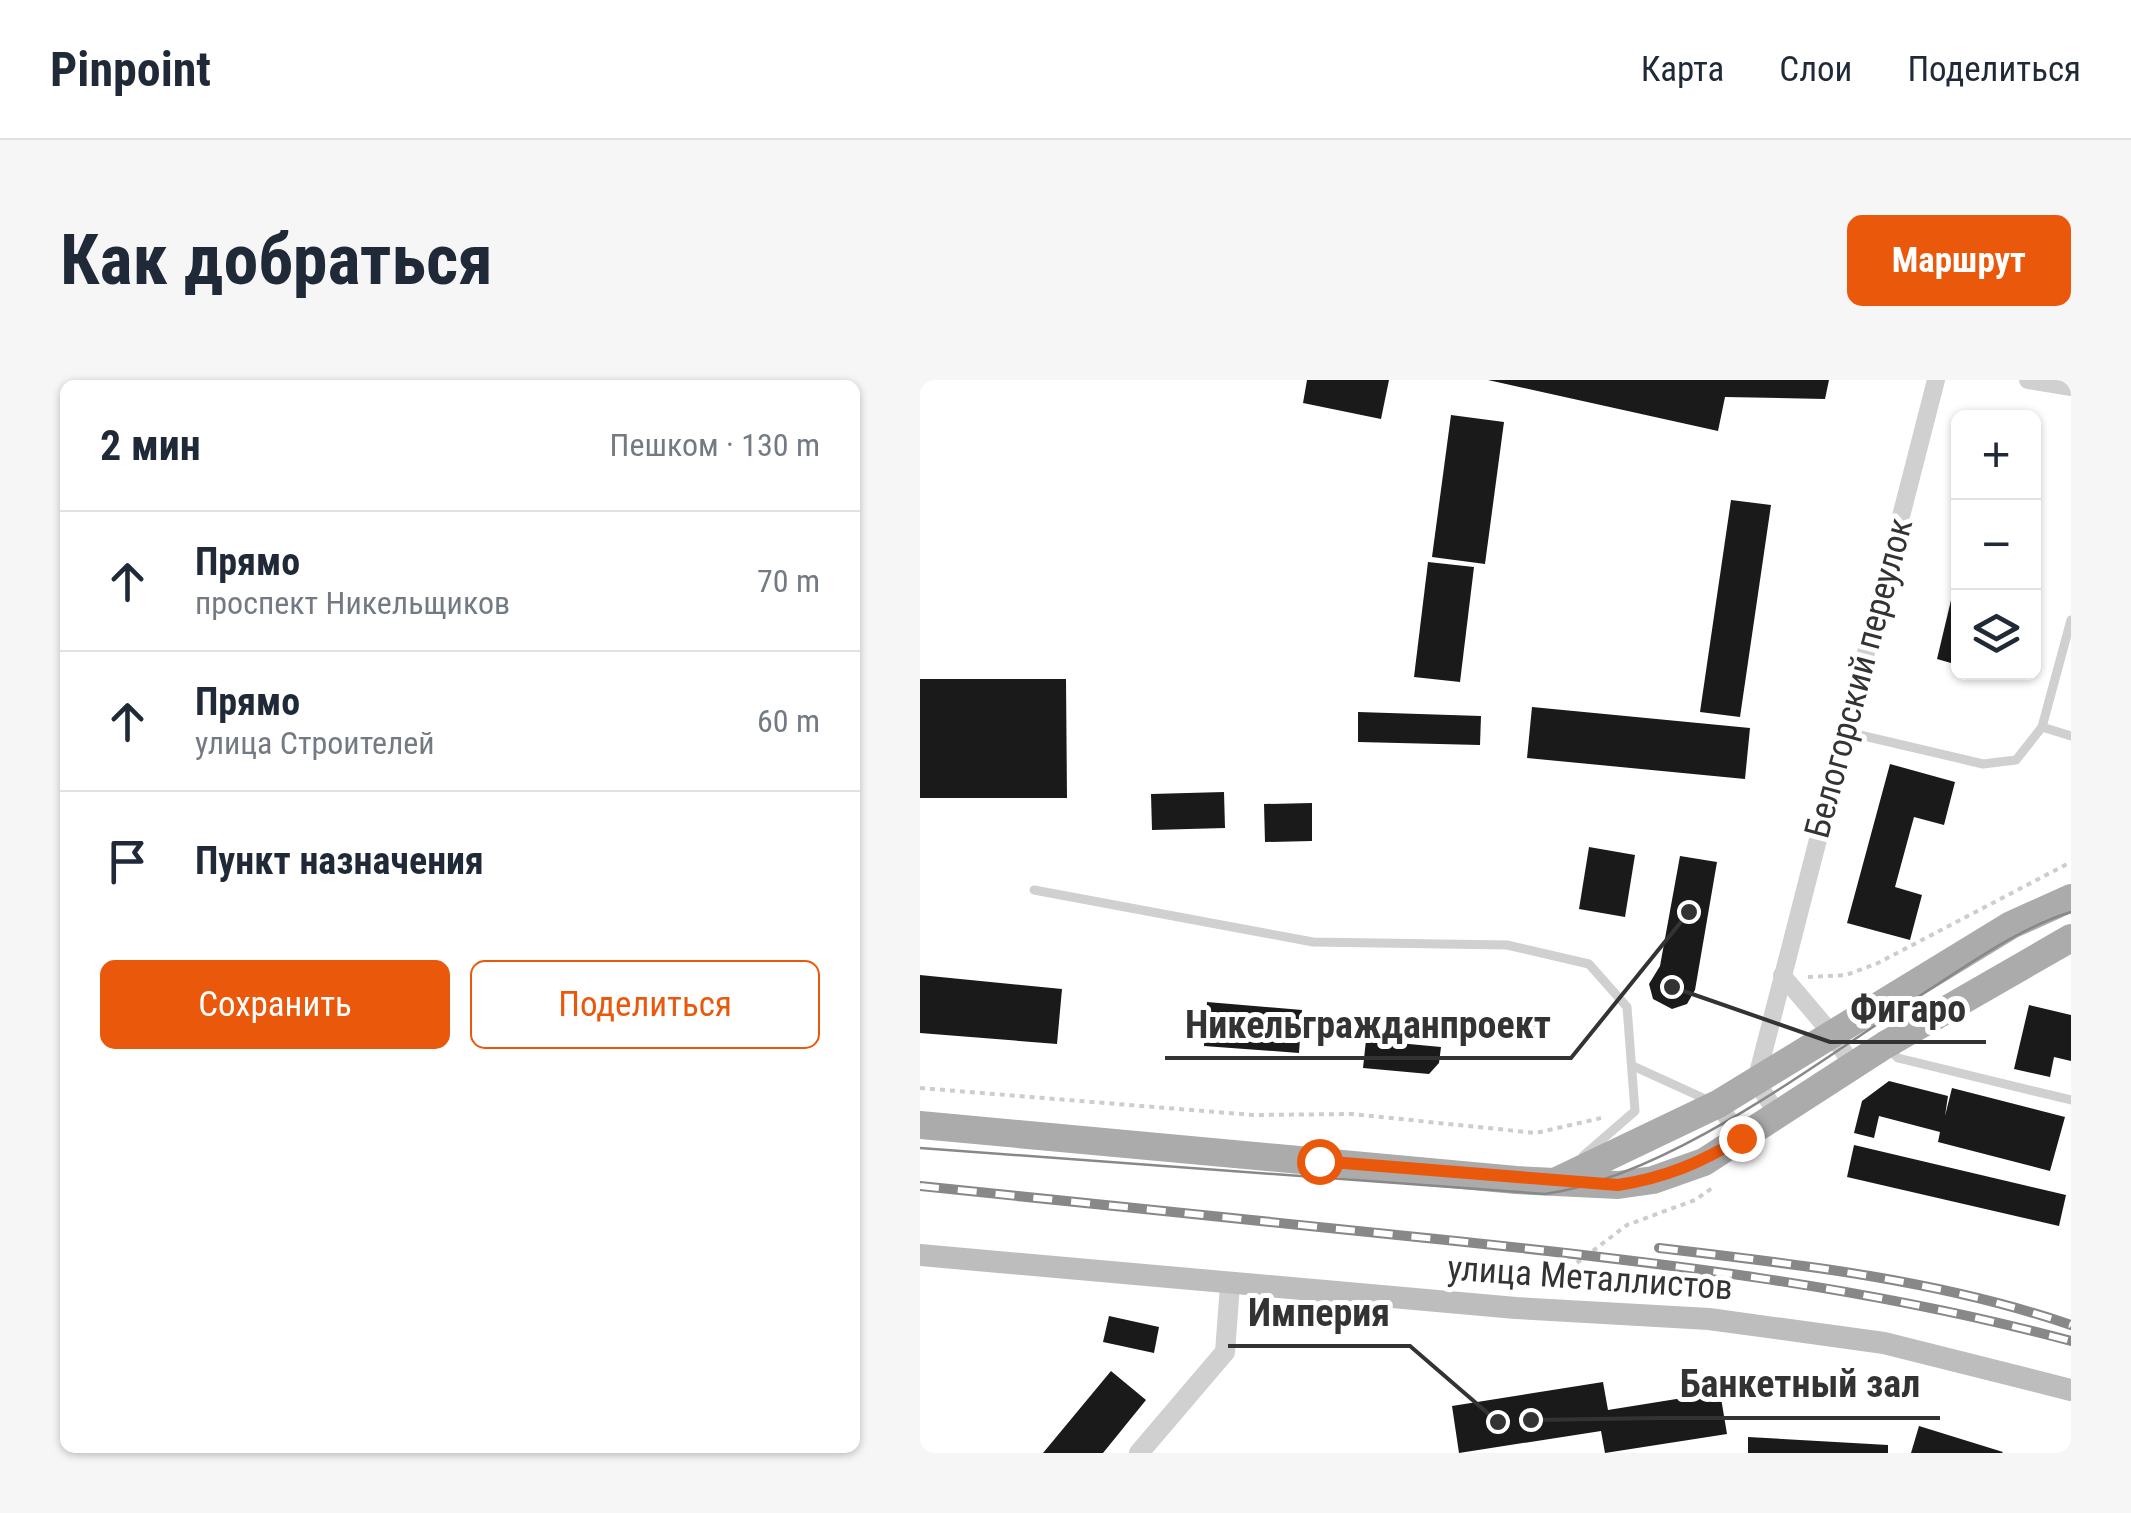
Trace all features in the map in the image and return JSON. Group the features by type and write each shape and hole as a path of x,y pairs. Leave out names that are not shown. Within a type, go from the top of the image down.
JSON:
{"main road":[{"path":"1553,1182 1718,1104 2011,925 2071,898"},
{"path":"920,1124 1553,1182 1618,1185 1653,1180 1704,1162 1852,1066 2071,938"},
{"name":"улица Металлистов","path":"920,1256 1230,1285 1709,1319 1884,1343 2071,1390"}],"street":[{"name":"Белогорский переулок","path":"1756,1081 1936,380"},
{"path":"2028,380 2071,387"},
{"path":"1782,975 1832,1034 1852,1066"},
{"path":"1892,998 1911,1030"},
{"path":"1863,1016 1886,1046"},
{"path":"1756,1081 1778,1114"},
{"path":"1718,1104 1741,1138"},
{"path":"1139,1453 1225,1352 1230,1285"}],"lane":[{"path":"1846,732 1983,764 2016,760 2042,728 2071,620"},
{"path":"2042,728 2071,736"},
{"path":"1034,890 1313,942 1507,944 1590,964 1627,1007 1635,1111 1553,1182"},
{"path":"1886,1046 1898,1058 2071,1100"},
{"path":"1633,1066 1718,1104"}],"path":[{"path":"1782,975 1846,975 1878,963 2071,862"},
{"path":"920,1088 1253,1115 1352,1114 1536,1133 1635,1111"}],"building":[{"path":"1307,380 1389,380 1381,419 1303,403"},
{"path":"1488,380 1829,380 1825,399 1725,397 1718,431"},
{"path":"1451,415 1504,422 1485,564 1432,557"},
{"path":"1731,500 1771,505 1740,717 1700,712"},
{"path":"1428,562 1474,567 1460,682 1414,677"},
{"path":"1951,600 1951,663 1937,659"},
{"path":"920,679 1066,679 1067,798 920,798"},
{"path":"1532,707 1750,728 1745,779 1527,758"},
{"path":"1358,712 1481,716 1480,745 1358,742"},
{"path":"1890,764 1955,782 1944,825 1914,817 1895,887 1922,895 1910,940 1847,923"},
{"path":"1224,792 1225,828 1152,830 1151,794"},
{"path":"1312,803 1312,841 1265,842 1264,804"},
{"path":"1589,847 1635,855 1625,917 1579,909"},
{"path":"1680,856 1717,862 1695,990 1687,1004 1672,1009 1653,999 1649,984 1660,966"},
{"path":"920,975 1062,989 1057,1044 920,1033"},
{"path":"1207,1002 1302,1010 1299,1053 1204,1046"},
{"path":"2029,1005 2071,1015 2071,1061 2054,1057 2050,1077 2014,1069"},
{"path":"1522,1014 1541,1016 1540,1027 1521,1026"},
{"path":"1366,1040 1441,1047 1439,1063 1429,1074 1363,1068"},
{"path":"1889,1081 1948,1096 1945,1116 1952,1088 2065,1117 2050,1171 1938,1142 1940,1132 1879,1116 1874,1138 1854,1133 1862,1101"},
{"path":"1854,1145 2066,1195 2059,1226 1847,1177"},
{"path":"1109,1316 1159,1327 1154,1353 1103,1342"},
{"path":"1111,1371 1146,1400 1103,1453 1043,1453"},
{"path":"1603,1382 1608,1410 1720,1392 1727,1434 1605,1453 1601,1431 1459,1453 1452,1406"},
{"path":"1919,1426 2003,1452 1911,1453"},
{"path":"1748,1437 1888,1445 1888,1453 1748,1453"}],"tram line":[{"path":"920,1148 1545,1194 1595,1182 1697,1138 1799,1077 1986,953 2071,912"}],"railway":[{"path":"920,1186 1682,1267 1916,1305 2071,1341"},
{"path":"1659,1248 1919,1285 2071,1325"}],"place":[{"name":"Никельгражданпроект","path":"1689,912"},
{"name":"Фигаро","path":"1672,987"},
{"name":"Банкетный зал","path":"1531,1420"},
{"name":"Империя","path":"1498,1422"}],"route":[{"path":"1319,1161 1516,1180 1618,1185 1653,1180 1704,1162 1741,1138"}]}
